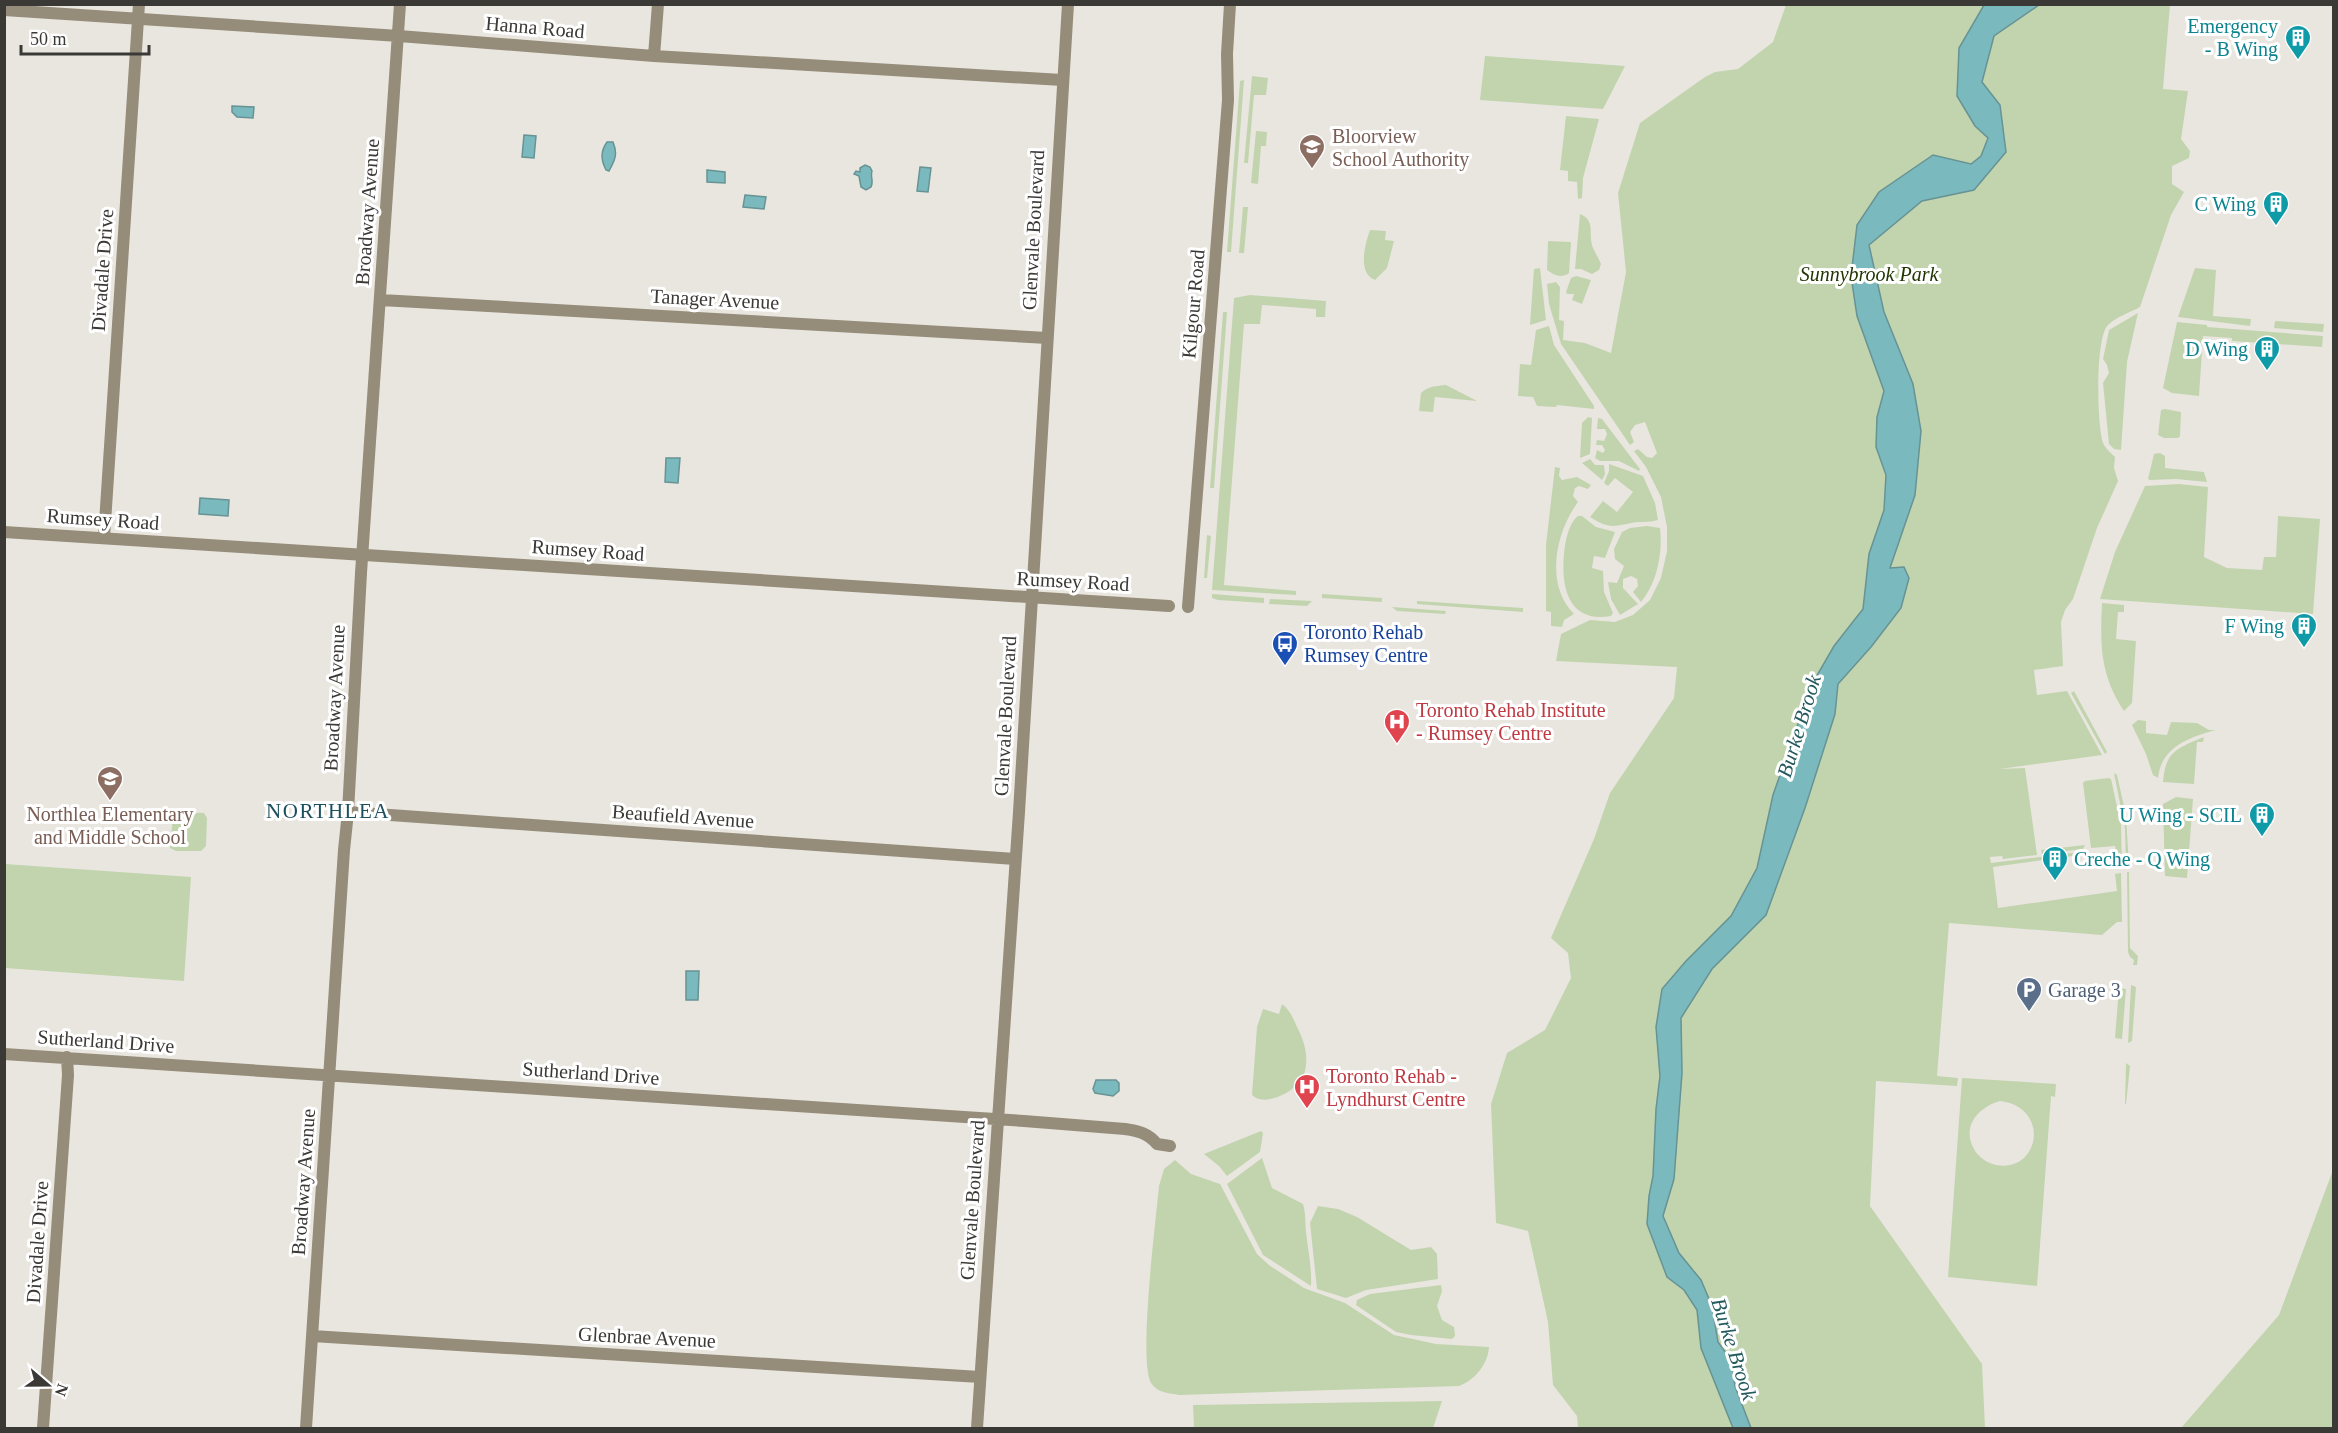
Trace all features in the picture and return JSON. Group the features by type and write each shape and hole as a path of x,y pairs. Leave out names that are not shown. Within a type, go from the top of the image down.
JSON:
{"street":[{"name":"Divadale Drive","path":"104,538 139,4"},
{"name":"Broadway Avenue","path":"306,1428 400,4"},
{"path":"654,56 658,4"},
{"name":"Glenvale Boulevard","path":"977,1428 1032,598 1068,4"},
{"name":"Kilgour Road","path":"1188,607 1227,111 1230,4"},
{"name":"Hanna Road","path":"4,10 399,36 654,56 1062,80"},
{"name":"Tanager Avenue","path":"381,300 1047,338"},
{"name":"Rumsey Road","path":"4,532 1169,606"},
{"name":"Beaufield Avenue","path":"348,812 1015,859"},
{"name":"Sutherland Drive","path":"4,1054 1125,1129 1140,1131 1151,1137 1156,1144 1170,1146"},
{"name":"Divadale Drive","path":"43,1428 68,1075 67,1057"},
{"name":"Glenbrae Avenue","path":"312,1336 980,1377"}],"green space":[{"name":"Sunnybrook Park","path":"1786,5 2170,5 2163,89 2188,91 2181,139 2190,151 2189,158 2172,166 2172,184 2184,192 2171,215 2140,307 2111,322 2104,333 2099,363 2099,419 2103,443 2115,457 2114,468 2118,481 2097,528 2073,599 2065,610 2061,622 2063,666 2034,670 2037,695 2067,691 2102,755 2000,769 2025,768 2037,855 2003,859 2002,856 1990,857 1991,863 2087,851 2087,854 1993,867 1998,908 2117,891 2115,874 2121,873 2122,922 2117,922 2102,935 1949,923 1937,1076 1958,1078 1957,1086 1876,1081 1870,1206 1982,1364 1985,1428 1578,1428 1577,1416 1553,1385 1548,1322 1528,1231 1496,1223 1491,1104 1507,1053 1545,1030 1571,978 1568,953 1551,938 1594,839 1610,793 1674,698 1677,667 1556,661 1561,634 1590,620 1615,622 1633,615 1650,600 1661,578 1667,551 1667,527 1661,497 1646,467 1634,451 1638,449 1647,457 1652,458 1657,453 1645,422 1635,425 1630,432 1634,442 1630,445 1561,344 1549,304 1547,284 1556,282 1560,287 1559,320 1564,321 1563,340 1585,343 1611,353 1626,272 1618,193 1640,123 1705,77 1715,72 1738,69 1773,42"},
{"path":"1485,56 1625,66 1603,109 1480,100"},
{"path":"1252,76 1268,78 1266,95 1254,95 1248,163 1244,163"},
{"path":"1244,80 1231,252 1227,252 1240,81"},
{"path":"1566,116 1599,119 1583,178 1582,198 1578,199 1577,182 1568,181 1568,171 1560,170"},
{"path":"1256,131 1267,132 1266,146 1261,146 1258,184 1251,183"},
{"path":"1243,207 1248,207 1244,253 1239,253"},
{"path":"1580,214 1590,223 1592,245 1601,264 1599,270 1592,274 1575,269"},
{"path":"1370,230 1386,231 1385,240 1394,241 1387,268 1375,280 1369,276 1364,265"},
{"path":"1548,241 1571,242 1569,273 1566,275 1558,276 1547,270"},
{"path":"1540,268 1546,320 1530,325 1534,269"},
{"path":"2195,268 2216,270 2213,316 2251,319 2250,326 2178,317"},
{"path":"1576,276 1591,280 1582,304 1572,300 1574,294 1566,292 1571,278"},
{"path":"1250,295 1326,301 1325,317 1316,317 1316,309 1262,305 1260,324 1244,324 1224,585 1296,591 1296,595 1212,590 1234,298"},
{"path":"1223,312 1227,312 1214,488 1210,488"},
{"path":"2138,313 2127,362 2121,450 2114,449 2109,444 2103,383 2109,373 2103,359 2109,330"},
{"path":"2275,321 2324,324 2323,332 2274,328"},
{"path":"2177,322 2207,325 2207,327 2323,336 2322,347 2232,341 2232,338 2203,336 2199,396 2172,393 2163,388"},
{"path":"1549,326 1554,345 1594,409 1557,405 1556,407 1537,406 1533,397 1518,396 1520,364 1531,365 1536,330"},
{"path":"1446,385 1477,401 1435,397 1433,412 1419,411 1421,393 1429,388"},
{"path":"2161,410 2181,412 2178,438 2164,438 2158,435"},
{"path":"1588,417 1592,418 1590,454 1580,458 1582,423"},
{"path":"1598,418 1602,419 1640,469 1639,471 1619,461 1600,461 1595,458 1597,450 1603,453 1605,450 1602,445 1596,445 1597,440 1604,441 1607,434 1605,429 1597,429"},
{"path":"2160,453 2165,456 2165,468 2204,472 2207,482 2148,479 2154,454"},
{"path":"1590,459 1595,465 1604,465 1605,474 1602,480 1582,463"},
{"path":"1609,464 1643,476 1655,503 1658,520 1609,526 1590,517 1603,501 1617,512 1633,492 1615,478 1608,486 1604,483"},
{"path":"1555,467 1560,468 1559,476 1562,480 1577,477 1591,485 1588,489 1579,486 1575,488 1573,496 1578,502 1559,543 1556,574 1559,589 1574,614 1564,620 1562,627 1551,626 1551,612 1546,611 1546,545"},
{"path":"2179,484 2208,487 2204,557 2227,568 2262,570 2264,557 2276,557 2278,516 2320,519 2313,614 2100,599 2115,552 2145,486"},
{"path":"1578,516 1582,516 1596,527 1615,532 1605,558 1594,556 1592,568 1603,571 1604,592 1613,613 1611,616 1595,617 1583,613 1568,597 1563,572 1565,545 1571,525"},
{"path":"1647,526 1660,528 1660,557 1655,577 1641,602 1633,592 1638,586 1637,579 1631,576 1623,579 1623,588 1638,604 1620,615 1611,599 1608,582 1617,583 1624,566 1615,559 1614,549 1622,532 1630,528"},
{"path":"1207,535 1211,536 1207,578 1204,578"},
{"path":"1212,594 1264,598 1264,603 1218,600 1212,598"},
{"path":"1322,594 1382,598 1382,602 1322,598"},
{"path":"1270,599 1312,601 1307,606 1269,604"},
{"path":"1417,601 1523,608 1523,612 1417,604"},
{"path":"2102,603 2124,605 2124,612 2118,612 2116,639 2136,641 2132,703 2124,711 2110,685 2103,659"},
{"path":"1392,607 1446,611 1445,614 1397,611"},
{"path":"2074,691 2107,752 2105,754 2071,693"},
{"path":"2138,720 2146,721 2146,733 2167,735 2171,722 2197,723 2209,730 2216,730 2178,745 2165,758 2158,778 2153,775 2132,725"},
{"path":"2204,737 2203,742 2197,742 2194,784 2163,782 2166,764 2174,752"},
{"path":"2114,773 2117,775 2126,815 2129,867 2126,867 2125,828"},
{"path":"2111,779 2121,825 2122,869 2118,868 2115,846 2091,848 2083,783"},
{"path":"2176,797 2193,799 2187,878 2165,876 2163,804"},
{"path":"176,812 204,813 207,818 206,846 201,851 176,851 170,848 173,816"},
{"path":"2085,845 2083,849 2042,854 2041,850"},
{"path":"5,864 191,877 184,981 5,968"},
{"path":"2127,872 2129,872 2130,948 2138,956 2137,965 2133,965 2134,960 2128,952"},
{"path":"2131,985 2136,987 2132,1041 2128,1043"},
{"path":"2119,988 2126,989 2122,1039 2115,1038"},
{"path":"1282,1004 1291,1014 1302,1039 1306,1051 1305,1071 1294,1088 1272,1099 1257,1099 1252,1095 1257,1027 1263,1009 1279,1014"},
{"path":"2126,1063 2130,1066 2125,1104"},
{"path":"1962,1078 2056,1084 2055,1097 2051,1096 2037,1286 1948,1277","holes":["2000,1101 2016,1106 2027,1115 2033,1126 2034,1138 2030,1150 2022,1159 2011,1165 1996,1165 1986,1161 1976,1152 1971,1141 1971,1125 1974,1119 1985,1108"]},
{"path":"1261,1131 1263,1133 1260,1152 1227,1176 1204,1154"},
{"path":"1262,1158 1272,1188 1303,1204 1311,1286 1263,1255 1227,1184"},
{"path":"1175,1160 1191,1174 1220,1184 1257,1254 1269,1265 1304,1288 1345,1303 1394,1335 1436,1344 1489,1347 1480,1371 1459,1386 1179,1395 1156,1389 1151,1383 1147,1369 1149,1289 1159,1186 1164,1169"},
{"path":"2333,1170 2333,1428 2181,1428 2279,1315"},
{"path":"1318,1206 1338,1209 1357,1217 1411,1250 1431,1247 1437,1254 1438,1279 1366,1290 1346,1298 1317,1289 1310,1223"},
{"path":"1441,1285 1442,1291 1437,1306 1442,1320 1454,1327 1455,1336 1452,1339 1396,1332 1356,1305 1357,1300 1370,1294"},
{"path":"1442,1401 1433,1428 1194,1428 1193,1405"}],"water":[{"name":"Burke Brook","path":"1984,5 2039,5 1994,36 1982,82 2000,105 2006,152 1974,190 1922,201 1869,245 1884,312 1913,384 1921,431 1915,495 1890,568 1904,567 1909,578 1901,608 1838,684 1835,714 1805,808 1766,915 1712,969 1681,1018 1682,1073 1674,1179 1663,1216 1679,1253 1701,1280 1712,1306 1718,1342 1731,1360 1735,1386 1751,1428 1733,1428 1701,1348 1697,1310 1684,1290 1667,1277 1647,1224 1660,1076 1656,1027 1662,989 1731,916 1757,868 1773,795 1812,684 1834,646 1863,609 1869,554 1884,510 1886,475 1876,447 1877,417 1884,391 1857,316 1851,276 1857,225 1879,192 1933,155 1971,164 1981,156 1988,138 1975,126 1957,96 1959,48"},
{"path":"232,106 254,107 253,118 237,117 232,112"},
{"path":"524,135 536,136 534,158 522,157"},
{"path":"607,142 613,142 616,154 609,171 606,170 602,156"},
{"path":"865,165 872,171 872,185 866,190 861,187 859,176 854,174 856,171 860,172 860,168"},
{"path":"920,167 931,168 928,192 917,191"},
{"path":"707,170 725,172 725,183 707,182"},
{"path":"745,195 766,197 764,209 743,207"},
{"path":"666,458 680,458 678,483 665,482"},
{"path":"200,498 229,500 228,516 199,514"},
{"path":"686,971 699,971 698,1000 686,1000"},
{"path":"1096,1080 1116,1080 1119,1083 1119,1091 1113,1096 1095,1093 1093,1089"}],"place":[{"name":"Emergency - B Wing","path":"2298,61"},
{"name":"Bloorview School Authority","path":"1312,170"},
{"name":"C Wing","path":"2276,227"},
{"name":"D Wing","path":"2267,372"},
{"name":"F Wing","path":"2304,649"},
{"name":"Toronto Rehab Rumsey Centre","path":"1285,667"},
{"name":"Toronto Rehab Institute - Rumsey Centre","path":"1397,745"},
{"name":"Northlea Elementary and Middle School","path":"110,802"},
{"name":"U Wing - SCIL","path":"2262,838"},
{"name":"Creche - Q Wing","path":"2055,882"},
{"name":"Garage 3","path":"2029,1013"},
{"name":"Toronto Rehab - Lyndhurst Centre","path":"1307,1110"}],"district":[{"name":"NORTHLEA","path":"328,811"}]}
